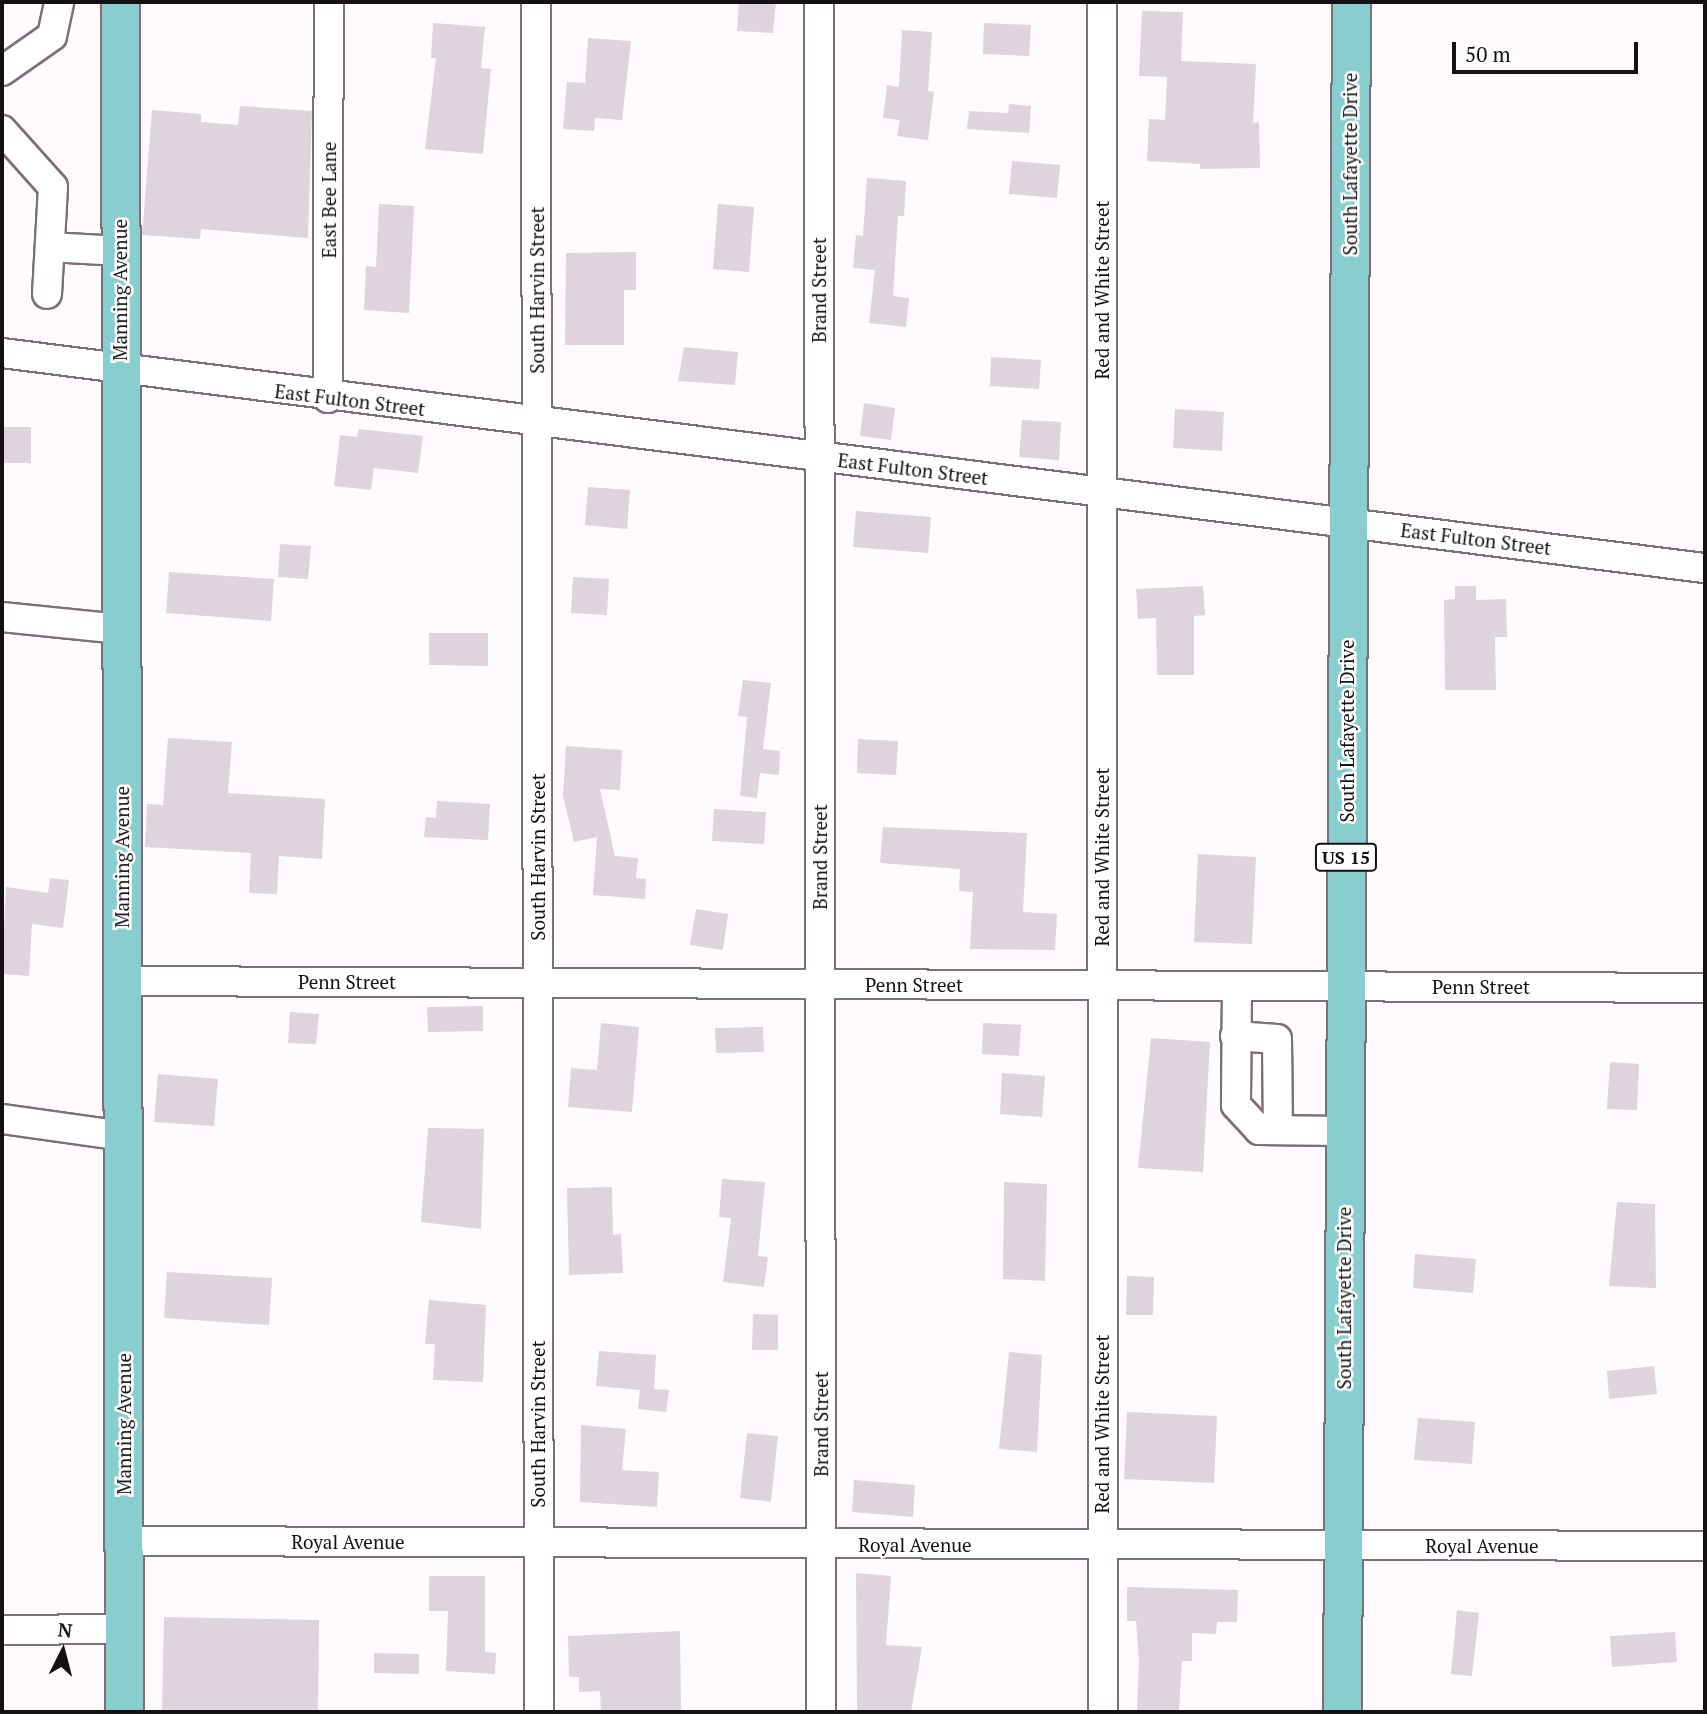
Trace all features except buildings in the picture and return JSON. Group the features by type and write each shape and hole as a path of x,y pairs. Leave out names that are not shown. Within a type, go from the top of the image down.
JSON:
{"main road":[{"name":"Manning Avenue","path":"120,2 124,1712"},
{"name":"South Lafayette Drive","path":"1342,1712 1351,2"}],"street":[{"path":"2,71 52,36 59,2"},
{"name":"East Bee Lane","path":"328,398 329,2"},
{"name":"South Harvin Street","path":"536,2 539,1712"},
{"name":"Brand Street","path":"820,2 818,458 821,1712"},
{"name":"Red and White Street","path":"1102,2 1103,1712"},
{"path":"2,130 53,187 47,294"},
{"path":"50,247 120,251"},
{"name":"East Fulton Street","path":"2,353 328,398 1705,568"},
{"path":"2,617 121,629"},
{"name":"Penn Street","path":"123,981 1705,988"},
{"path":"1237,986 1236,1105 1259,1130 1344,1131"},
{"path":"1235,1036 1278,1039 1278,1130"},
{"path":"2,1119 123,1136"},
{"name":"Royal Avenue","path":"124,1541 1705,1546"},
{"path":"2,1630 124,1629"}]}
